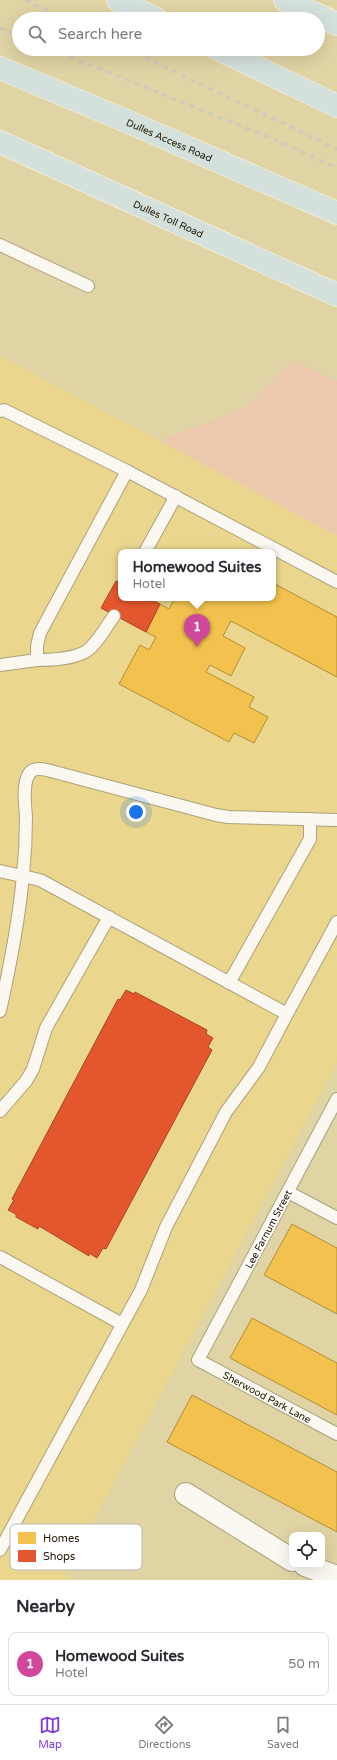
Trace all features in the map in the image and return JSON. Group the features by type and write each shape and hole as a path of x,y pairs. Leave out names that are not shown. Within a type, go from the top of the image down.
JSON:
{"highway":[{"path":"118,0 142,12"},
{"path":"285,0 311,12"},
{"path":"325,18 337,24"},
{"path":"233,56 337,106"},
{"name":"Dulles Access Road","path":"0,68 124,120 337,213"},
{"name":"Dulles Toll Road","path":"0,142 337,295"},
{"path":"189,228 337,309"}],"street":[{"path":"186,1494 289,1558"},
{"path":"299,1568 307,1580"},
{"path":"313,1568 337,1577"}],"lane":[{"path":"0,245 88,286"},
{"path":"0,411 4,410 128,471 275,549"},
{"path":"37,660 37,646 40,633 128,471"},
{"path":"147,549 176,496"},
{"path":"276,549 337,582"},
{"path":"0,665 64,658 86,651 114,616"},
{"path":"0,1011 11,962 23,875 26,830 25,785 29,773 38,768 228,817 337,820"},
{"path":"229,983 310,839 310,819"},
{"path":"0,871 40,880 287,1014"},
{"path":"0,1111 26,1081 35,1062 46,1028 109,917"},
{"path":"14,1524 141,1290 166,1227 226,1112 259,1067 337,922"},
{"name":"Lee Farnum Street","path":"198,1360 337,1099"},
{"path":"288,1192 337,1218"},
{"path":"0,1257 122,1324"},
{"name":"Sherwood Park Lane","path":"198,1360 337,1434"},
{"path":"0,1550 10,1531"}],"shaded area":[{"path":"0,356 337,535 337,1063 92,1524 10,1524 10,1570 68,1570 65,1575 74,1580 0,1580"},
{"path":"293,360 337,381 337,536 160,441 246,407"}],"building: Homes":[{"path":"276,585 337,617 337,677 231,621 223,636 245,648 231,676 210,665 206,672 254,697 249,707 268,717 254,743 234,733 229,742 119,684 140,645 149,650 156,637 146,632 160,604 169,609 173,601 276,601"},
{"path":"292,1224 337,1248 337,1314 264,1275"},
{"path":"252,1318 337,1363 337,1415 230,1358"},
{"path":"192,1395 337,1472 337,1532 167,1442"}],"building: Shops":[{"path":"116,581 118,582 118,601 154,601 160,604 146,632 101,608"},
{"path":"126,990 134,994 135,992 207,1030 206,1034 213,1038 208,1047 212,1050 106,1249 103,1248 97,1258 89,1253 89,1256 39,1226 38,1229 16,1217 16,1214 8,1210 14,1200 12,1199 118,999 120,1000"}],"railway":[{"path":"25,0 50,12"},
{"path":"0,28 12,33"},
{"path":"68,56 278,141 337,168"},
{"path":"142,56 337,149"}],"place":[{"name":"Homewood Suites","path":"197,647"}]}
